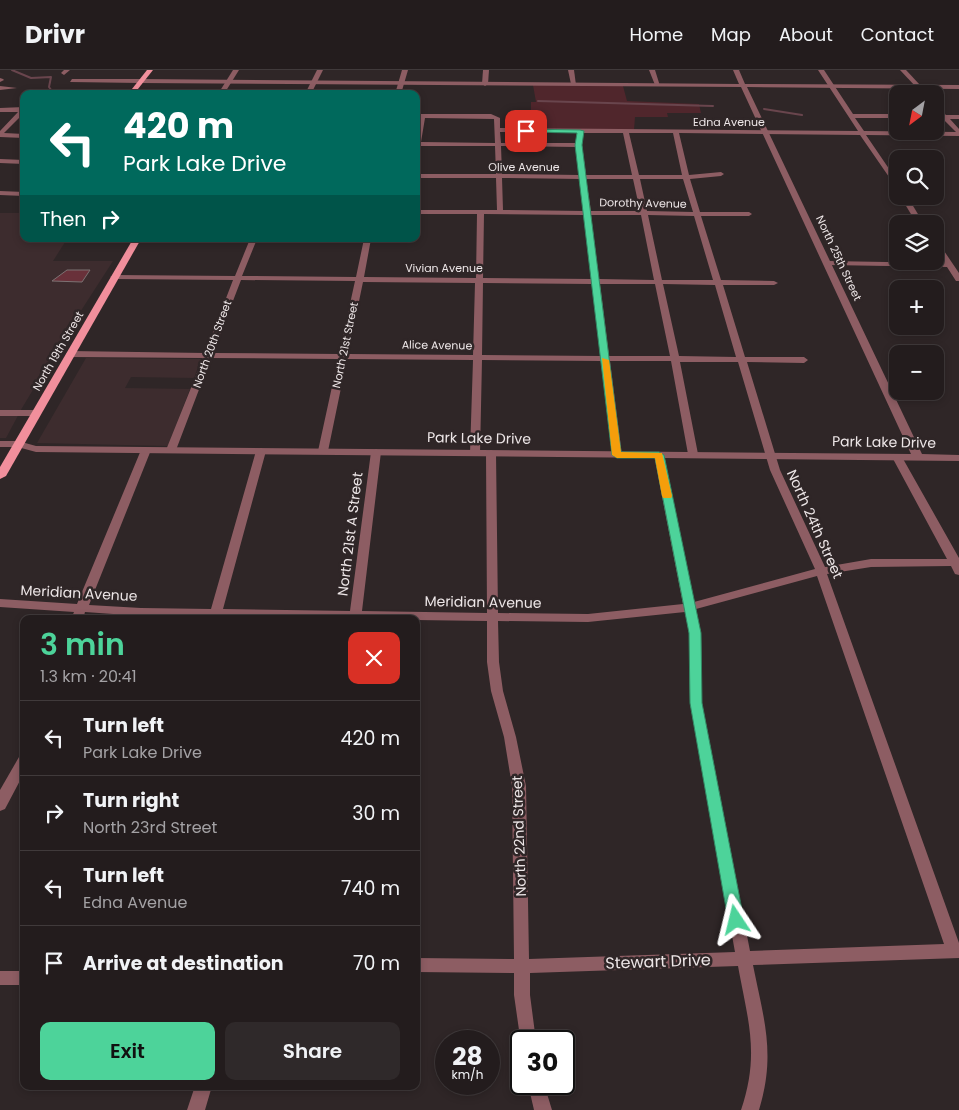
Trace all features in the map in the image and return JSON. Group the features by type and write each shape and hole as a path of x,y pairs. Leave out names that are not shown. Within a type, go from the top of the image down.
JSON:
{"main road":[{"path":"134,90 150,70"},
{"name":"North 19th Street","path":"0,476 135,242"}],"street":[{"path":"223,90 236,70"},
{"path":"310,90 320,70"},
{"path":"399,90 405,70"},
{"path":"485,84 486,70"},
{"path":"572,70 574,84"},
{"path":"652,70 658,85"},
{"name":"North 25th Street","path":"736,70 918,457"},
{"path":"821,70 889,174"},
{"path":"903,70 915,85"},
{"path":"72,81 889,87"},
{"path":"944,87 959,87"},
{"path":"0,88 14,88"},
{"path":"0,110 20,110"},
{"path":"0,135 20,113"},
{"path":"420,116 491,116 498,120 500,212"},
{"path":"851,116 889,116"},
{"path":"945,117 959,117"},
{"path":"945,117 959,133"},
{"name":"Edna Avenue","path":"498,130 864,134 959,133"},
{"path":"580,131 578,145 617,455"},
{"path":"626,131 659,281 693,454"},
{"name":"North 24th Street","path":"676,132 686,177 779,481 821,571 956,951"},
{"path":"0,135 20,136"},
{"path":"420,144 578,145"},
{"path":"0,161 20,162"},
{"name":"Olive Avenue","path":"420,176 686,177 721,174"},
{"path":"0,194 20,194"},
{"name":"Dorothy Avenue","path":"420,212 749,214"},
{"path":"475,453 481,212"},
{"name":"North 20th Street","path":"171,450 252,242"},
{"name":"North 21st Street","path":"323,452 367,242"},
{"path":"944,258 959,279"},
{"path":"828,264 949,265"},
{"name":"Vivian Avenue","path":"114,277 774,283"},
{"name":"Alice Avenue","path":"70,354 804,360"},
{"path":"0,413 36,413"},
{"name":"Park Lake Drive","path":"0,444 18,444 36,449 959,458"},
{"path":"79,614 146,450"},
{"path":"216,613 261,451"},
{"name":"North 21st A Street","path":"355,615 376,452"},
{"name":"North 22nd Street","path":"491,453 493,662 497,691 510,737 519,786 522,994 527,1030"},
{"path":"659,455 697,650 696,703 760,1042 762,1061 759,1083 750,1110"},
{"path":"897,457 958,565"},
{"name":"Meridian Avenue","path":"420,617 621,616 690,607 821,571 871,563 958,565"},
{"name":"Meridian Avenue","path":"0,603 79,614 216,613 286,615"},
{"path":"0,805 20,768"},
{"name":"Stewart Drive","path":"420,965 522,966 956,951"},
{"path":"0,978 20,978"},
{"path":"196,1110 203,1090"},
{"path":"539,1095 543,1110"}],"shaded area":[{"path":"533,85 623,86 627,101 699,104 701,113 667,113 668,117 635,117 634,130 531,128 531,102 536,102"},
{"path":"0,213 20,213 20,242 65,242 53,261 113,261 75,320 6,438 0,438"},
{"path":"86,358 201,359 194,378 131,377 125,388 190,389 168,446 37,443"}],"building":[{"path":"67,270 90,270 82,282 52,281"}],"waterway":[{"path":"12,70 31,78 51,77 49,87 51,90"},
{"path":"538,101 713,106"},
{"path":"764,109 802,115"}],"slow traffic":[{"path":"605,360 617,455 659,455 667,496"}],"route":[{"path":"526,131 580,131 578,145 617,455 659,455 695,633 697,650 696,703 736,920"}]}
